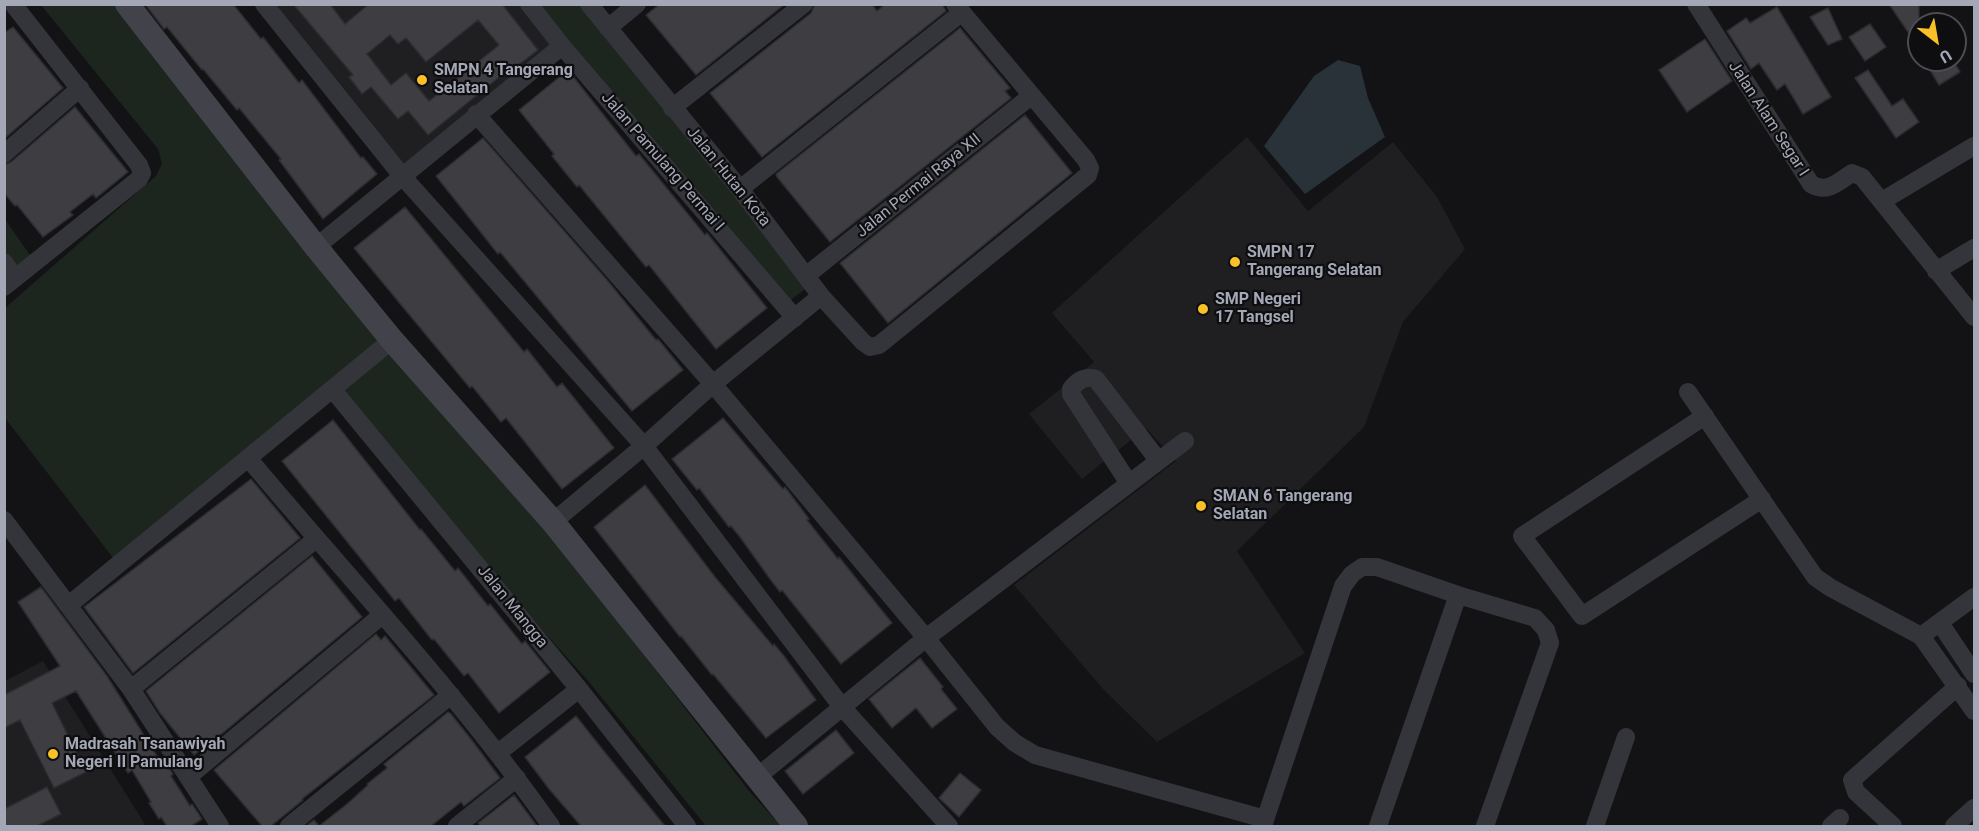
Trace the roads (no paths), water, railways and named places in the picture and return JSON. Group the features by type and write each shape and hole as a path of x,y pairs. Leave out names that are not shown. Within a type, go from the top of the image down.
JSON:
{"street":[{"path":"127,4 316,247 392,340 553,522 796,826"},
{"path":"264,4 403,177 644,446 842,707 948,826"},
{"name":"Jalan Pamulang Permai I","path":"529,4 562,46 795,318"},
{"name":"Jalan Hutan Kota","path":"589,4 740,189 821,296 862,342 870,347 879,345 1088,175 1090,168 1086,160 1031,96"},
{"path":"608,28 637,4"},
{"path":"672,108 804,4"},
{"name":"Jalan Alam Segar I","path":"1698,5 1811,184 1818,188 1828,188 1852,173 1862,177 1936,271 1973,311"},
{"path":"740,189 958,9 1031,96"},
{"path":"4,262 10,283 139,180 142,173 139,165 80,88 12,13"},
{"path":"316,247 562,46"},
{"path":"4,154 80,88"},
{"name":"Jalan Permai Raya XII","path":"807,275 1031,96"},
{"path":"476,114 712,384 926,638 997,727 1015,743 1035,755 1264,823 1343,586 1352,574 1362,567 1377,567 1535,618 1546,630 1550,643 1485,826"},
{"path":"1882,201 1974,146"},
{"path":"1936,271 1974,248"},
{"path":"553,522 644,446 712,384 821,296"},
{"path":"70,604 392,340"},
{"path":"1128,482 1071,394 1071,389 1080,381 1086,378 1096,379 1158,460"},
{"name":"Jalan Mangga","path":"333,390 579,689 687,826"},
{"path":"1688,392 1815,577 1831,588 1922,636 1974,711"},
{"path":"1705,416 1522,536 1581,616 1762,498"},
{"path":"756,778 926,638 1128,482 1185,441"},
{"path":"248,458 451,695 498,753 551,826"},
{"path":"4,520 70,604 131,689 220,826"},
{"path":"131,689 316,539"},
{"path":"1378,826 1458,595"},
{"path":"1922,636 1974,597"},
{"path":"188,777 382,615"},
{"path":"1940,623 1974,674"},
{"path":"1893,826 1856,792 1852,780 1958,686"},
{"path":"498,753 579,689"},
{"path":"289,826 451,695"},
{"path":"1595,826 1626,737"},
{"path":"457,826 517,778"},
{"path":"1954,826 1974,808"}],"place":[{"name":"SMPN 4 Tangerang Selatan","path":"422,80"},
{"name":"SMPN 17 Tangerang Selatan","path":"1235,262"},
{"name":"SMP Negeri 17 Tangsel","path":"1203,309"},
{"name":"SMAN 6 Tangerang Selatan","path":"1201,506"},
{"name":"Madrasah Tsanawiyah Negeri II Pamulang","path":"53,754"}]}
